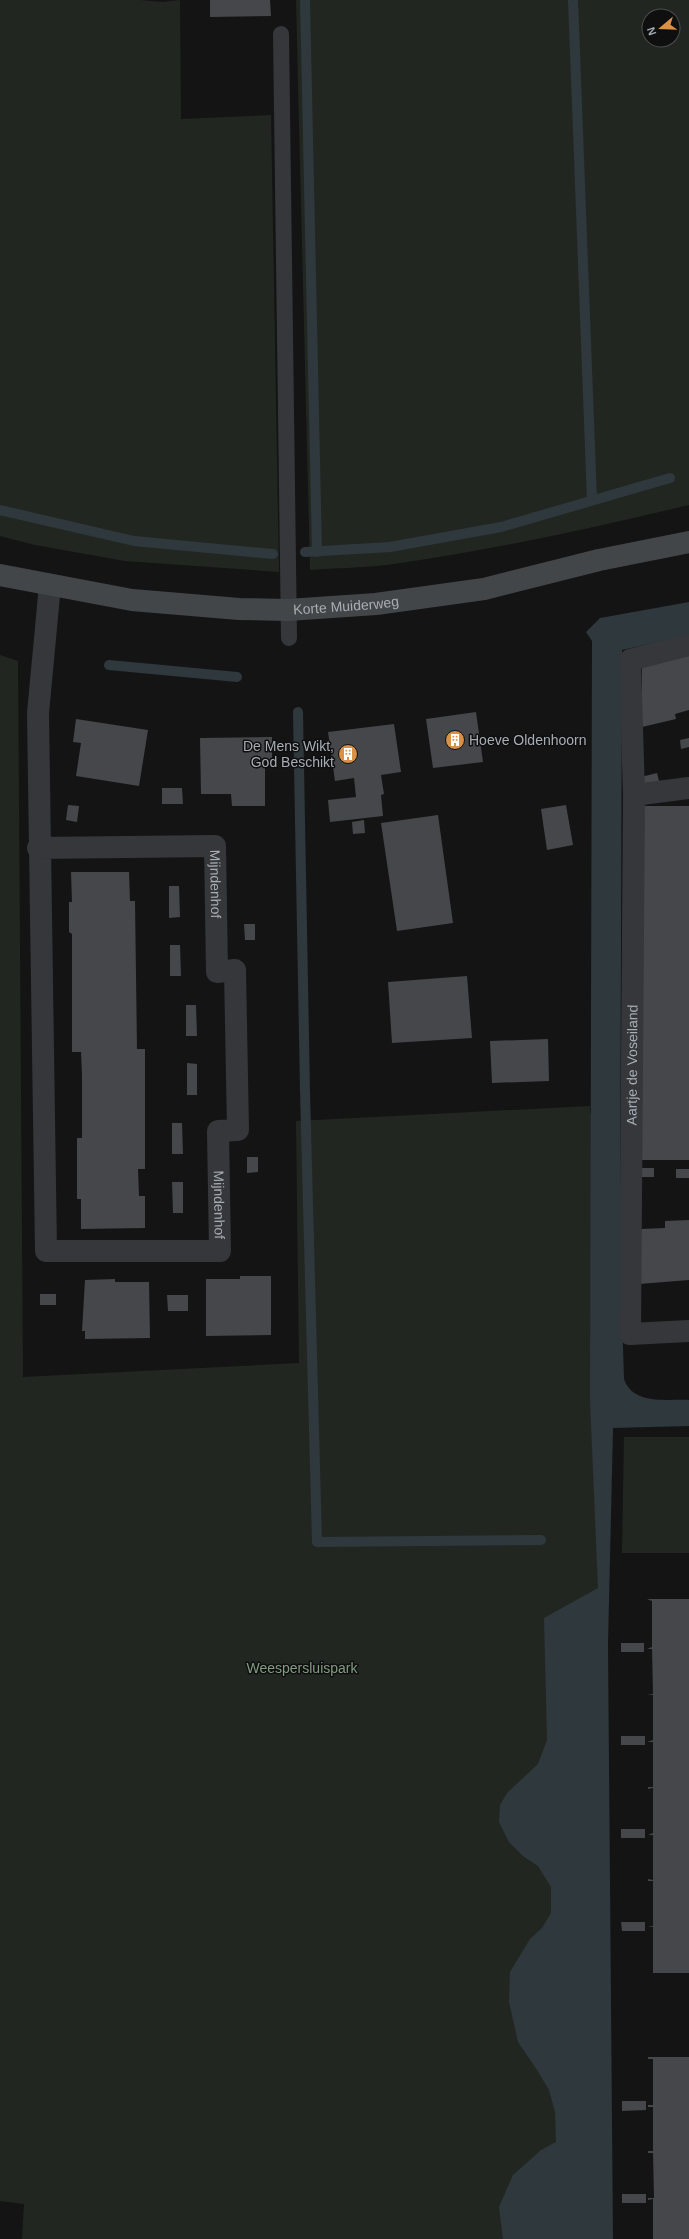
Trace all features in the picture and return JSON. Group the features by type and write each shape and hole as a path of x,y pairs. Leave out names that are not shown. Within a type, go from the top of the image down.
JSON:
{"main road":[{"name":"Korte Muiderweg","path":"0,575 132,600 239,609 288,610 376,604 484,589 599,560 689,542"}],"street":[{"name":"Mijndenhof","path":"38,848 215,846 217,972 235,970 238,1130 218,1131 220,1251 46,1251 38,848 38,712 50,585"},
{"name":"Aartje de Voseiland","path":"689,645 630,660 634,795 630,1334 689,1331"},
{"path":"634,795 689,788"}],"lane":[{"path":"281,34 289,638"}],"green space":[{"path":"0,0 140,0 163,2 180,0 181,119 271,115 279,572 125,561 35,545 0,536"},
{"path":"296,0 689,0 689,505 614,523 500,546 367,567 310,570"},
{"name":"Weespersluispark","path":"0,655 18,661 23,1377 299,1363 296,1121 590,1106 590,1114 607,1113 596,2239 22,2239 24,2204 0,2201"},
{"path":"624,1437 689,1437 689,1553 622,1553"}],"shaded area":[{"path":"689,602 689,635 622,650 620,1251 624,1379 628,1387 642,1397 661,1400 689,1400 689,1426 613,1428 608,1645 613,2239 503,2239 499,2207 513,2175 541,2150 556,2142 555,2112 549,2090 518,2042 509,2002 510,1972 530,1939 542,1928 551,1913 551,1887 538,1866 523,1856 509,1842 499,1822 500,1805 507,1793 538,1764 547,1740 544,1618 598,1588 590,1400 592,641 586,632 600,618"}],"building":[{"path":"210,0 270,0 271,16 210,17"},
{"path":"689,654 689,710 675,714 676,719 642,727 642,665"},
{"name":"Hoeve Oldenhoorn","path":"476,712 483,762 433,768 426,719"},
{"path":"76,719 148,730 139,786 76,776 81,743 73,742"},
{"path":"394,724 401,772 381,775 384,794 381,795 383,816 330,822 328,800 356,797 354,778 335,781 328,732"},
{"path":"272,737 272,760 265,760 265,806 232,806 231,794 201,794 200,738"},
{"path":"689,738 689,747 681,749 680,740"},
{"path":"657,773 659,781 641,785 641,777"},
{"path":"162,788 182,788 183,804 162,804"},
{"path":"68,805 79,806 77,822 66,820"},
{"path":"566,805 573,845 547,850 541,809"},
{"path":"642,806 689,806 689,1160 640,1160"},
{"path":"438,815 453,923 397,931 381,823"},
{"path":"364,820 365,833 353,834 352,822"},
{"path":"71,872 129,872 130,901 135,901 137,1049 145,1049 145,1169 138,1169 139,1196 145,1196 145,1228 81,1229 81,1199 77,1199 77,1138 82,1138 82,1075 81,1052 72,1052 72,934 69,932 69,902 72,902"},
{"path":"169,886 179,886 180,917 169,918"},
{"path":"244,924 255,924 255,940 245,940"},
{"path":"170,945 180,945 181,976 170,976"},
{"path":"467,976 472,1038 392,1043 388,982"},
{"path":"186,1005 196,1005 197,1036 186,1036"},
{"path":"548,1039 549,1081 492,1083 490,1041"},
{"path":"187,1063 197,1064 197,1095 187,1095"},
{"path":"172,1123 182,1123 183,1154 172,1154"},
{"path":"247,1157 258,1157 258,1172 247,1173"},
{"path":"639,1168 654,1168 654,1177 639,1177"},
{"path":"676,1169 689,1169 689,1178 676,1178"},
{"path":"172,1182 183,1182 183,1213 173,1213"},
{"path":"689,1220 689,1280 639,1284 641,1229 665,1228 665,1221"},
{"path":"240,1276 271,1276 271,1335 206,1336 206,1279 240,1279"},
{"path":"115,1279 115,1282 149,1282 150,1338 85,1339 85,1331 82,1331 85,1280"},
{"path":"40,1294 56,1294 56,1305 40,1305"},
{"path":"167,1295 188,1295 188,1311 168,1311"},
{"path":"647,1599 689,1599 689,1973 653,1973 653,1927 648,1927 653,1926 653,1881 648,1881 648,1879 653,1880 653,1835 648,1835 653,1833 653,1788 648,1789 648,1787 653,1787 653,1742 647,1742 653,1740 653,1695 647,1695 653,1694 652,1649 647,1649 652,1647 652,1601"},
{"path":"621,1643 644,1643 644,1652 621,1652"},
{"path":"621,1736 645,1736 645,1745 621,1745"},
{"path":"621,1829 645,1829 645,1838 621,1838"},
{"path":"621,1922 645,1922 645,1931 622,1931"},
{"path":"648,2057 689,2057 689,2239 653,2239 653,2199 648,2200 648,2198 654,2198 653,2153 648,2153 648,2151 653,2151 653,2107 648,2107 648,2105 653,2105 653,2059 648,2059"},
{"path":"622,2101 646,2101 646,2110 622,2111"},
{"path":"622,2194 646,2194 646,2203 622,2203"}],"waterway":[{"path":"305,0 317,552"},
{"path":"573,0 592,500"},
{"path":"305,552 390,547 501,527 670,478"},
{"path":"0,510 134,541 273,554"},
{"path":"109,665 237,677"},
{"path":"298,712 305,1091 317,1542 541,1540"}],"place":[{"name":"Hoeve Oldenhoorn","path":"455,740"},
{"name":"De Mens Wikt, God Beschikt","path":"348,754"}]}
